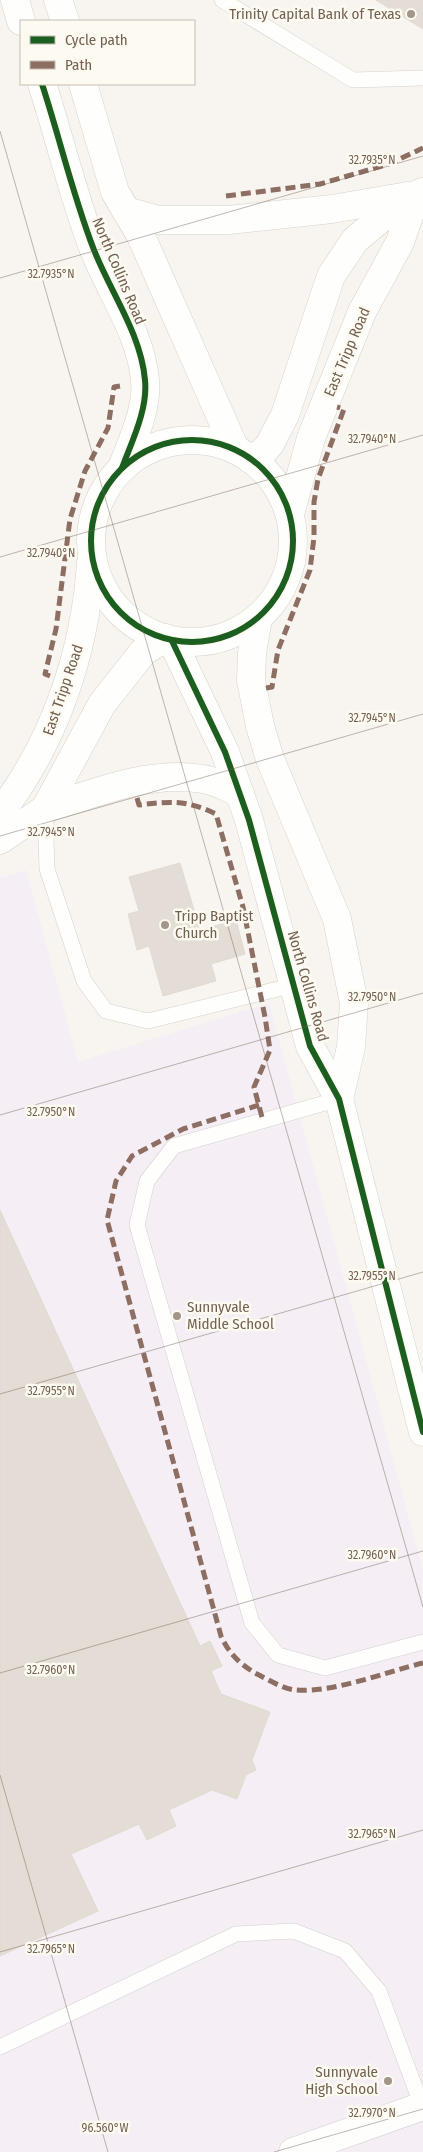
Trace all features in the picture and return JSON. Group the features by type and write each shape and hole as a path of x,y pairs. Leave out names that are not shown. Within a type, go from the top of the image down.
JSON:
{"street":[{"path":"14,0 21,20"},
{"path":"58,0 65,20"},
{"name":"North Collins Road","path":"42,85 79,208 95,251 128,324 146,381 142,411 122,468"},
{"name":"North Collins Road","path":"83,85 115,192 141,236 243,454"},
{"path":"243,454 262,453 270,444 285,415 331,276 356,240 379,220 420,193"},
{"path":"126,211 158,220 229,220 332,209 420,193"},
{"name":"East Tripp Road","path":"290,514 311,438 362,312 400,242 420,193"},
{"path":"91,554 100,584 118,610 142,630 168,639 204,642 234,633 258,618 278,596 290,570 294,542 290,514 278,487 260,465 243,454 208,441 179,441 148,450 122,468"},
{"name":"East Tripp Road","path":"0,814 18,790 46,739 68,684 80,644 88,600 92,523 103,493 122,468"},
{"name":"North Collins Road","path":"258,618 252,653 251,680 260,726 270,759 336,919 354,1003 351,1048 339,1099"},
{"path":"45,809 102,704 143,652 168,639"},
{"name":"North Collins Road","path":"168,639 225,752 240,792 310,1046 339,1099 423,1432"},
{"path":"0,840 45,809 109,788 135,782 178,777 204,779 240,792"},
{"path":"293,2152 423,2106"}],"lane":[{"path":"222,0 353,80 423,78"},
{"path":"45,809 47,869 84,980 106,1011 148,1022 294,985"},
{"path":"339,1099 174,1146 147,1181 137,1225 252,1623 278,1655 325,1668 423,1642"},
{"path":"0,2047 236,1934 294,1931 345,1951 379,1991 423,2106"}],"shaded area":[{"name":"Sunnyvale Middle School","path":"26,870 78,1062 269,1003 423,1570 423,2152 0,2152 0,878"}],"building":[{"name":"Trinity Capital Bank of Texas","path":"376,0 423,0 423,29"},
{"name":"Tripp Baptist Church","path":"180,863 200,930 236,920 245,954 211,964 216,981 163,996 149,946 137,950 128,914 139,911 129,877"},
{"path":"0,1210 200,1646 210,1641 222,1666 211,1671 221,1694 270,1712 252,1760 256,1770 246,1775 237,1799 212,1790 169,1810 176,1826 147,1840 139,1824 71,1854 98,1911 0,1956"}],"marked path":[{"path":"226,196 320,184 389,164 423,148"},
{"path":"50,676 45,674 56,629 70,519 85,471 108,428 114,387 120,386"},
{"path":"266,688 272,687 278,650 310,570 314,537 314,502 318,479 344,409 337,407"},
{"path":"137,798 139,805 179,803 196,806 216,814 243,907 265,1017 270,1050 254,1087 263,1121"},
{"path":"259,1105 183,1129 132,1156 116,1181 107,1220 221,1636 232,1654 246,1667 276,1684 296,1690 311,1690 343,1685 423,1663"}],"cycle path":[{"path":"42,85 86,230 132,330 142,363 145,380 142,413 122,468"},
{"path":"192,440 212,442 231,448 248,457 270,477 285,502 291,521 293,541 291,561 285,580 276,597 256,619 231,634 212,640 192,642 172,640 153,634 136,625 114,605 99,580 93,561 91,541 93,521 99,502 108,485 128,463 153,448 172,442 192,440"},
{"path":"172,641 225,752 249,820 310,1046 339,1099 423,1432"}],"place":[{"name":"Trinity Capital Bank of Texas","path":"411,14"},
{"name":"Tripp Baptist Church","path":"165,925"},
{"name":"Sunnyvale Middle School","path":"177,1316"},
{"name":"Sunnyvale High School","path":"388,2081"}]}
